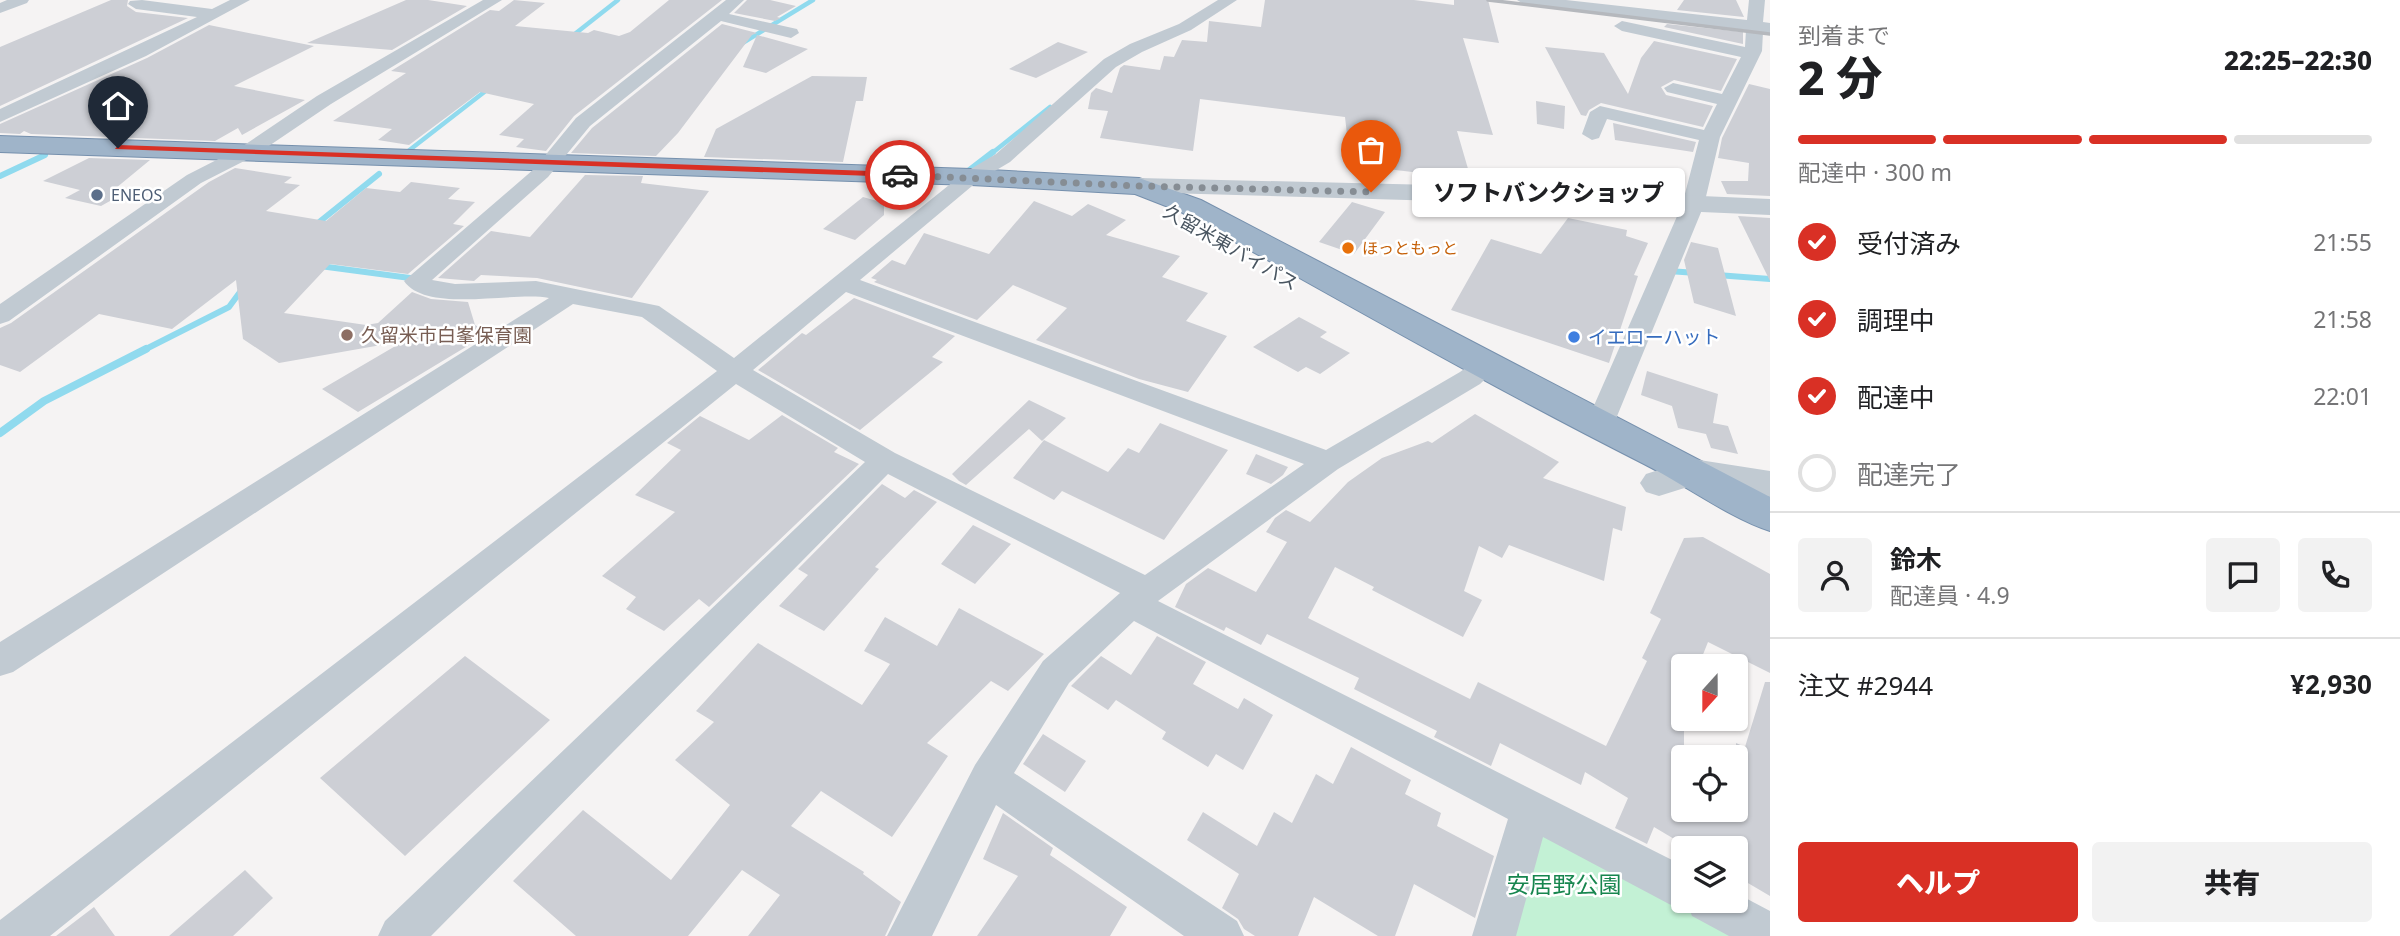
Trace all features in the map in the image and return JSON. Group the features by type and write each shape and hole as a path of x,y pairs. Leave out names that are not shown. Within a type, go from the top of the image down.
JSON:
{"highway":[{"path":"0,144 971,177 1139,186"},
{"name":"久留米東バイパス","path":"1139,186 1165,213 1478,371 1599,426 1677,483"},
{"name":"久留米東バイパス","path":"1478,371 1677,483 1770,542"},
{"path":"1725,492 1770,516"}],"street":[{"path":"0,8 21,0"},
{"path":"0,116 242,0"},
{"path":"0,316 194,179 247,152 324,100 494,0"},
{"path":"736,0 583,122 541,173 416,281 423,287 475,292 530,288 650,311 735,371 885,460 1671,882"},
{"path":"1525,0 1763,27"},
{"path":"1599,426 1693,205 1710,137 1730,101 1763,27 1757,0"},
{"path":"1196,3 1223,4"},
{"path":"136,4 215,14"},
{"path":"15,936 735,371 971,177 1003,158 1110,63 1136,48 1185,27 1223,4"},
{"path":"1590,8 1658,35 1748,62"},
{"path":"718,16 791,33"},
{"path":"1699,61 1748,62"},
{"path":"1673,88 1730,101"},
{"path":"1592,134 1600,111 1710,137"},
{"path":"1139,186 1475,194 1770,207"},
{"path":"842,282 1328,462"},
{"path":"0,661 569,296"},
{"path":"909,936 989,778 1056,672 1139,597 1328,462 1478,371"},
{"path":"400,936 885,460"},
{"path":"1677,483 1770,484"},
{"path":"1677,483 1770,500"},
{"path":"989,778 1222,936"},
{"path":"1494,936 1531,809"},
{"path":"1730,913 1770,934"}],"green space":[{"name":"安居野公園","path":"1531,809 1671,893 1671,913 1713,913 1770,936 1494,936"}],"building":[{"path":"111,0 128,0 127,6 136,12 188,18 0,106 0,47"},
{"path":"406,0 428,0 467,6 392,50 307,43"},
{"path":"514,0 545,3 515,26 588,33 594,30 619,36 630,32 669,0 722,0 574,116 546,151 516,147 524,139 499,135 534,104 480,92 409,145 378,140 392,129 333,121 406,73 391,71 490,10 499,11"},
{"path":"747,0 770,0 796,6 775,21 734,13"},
{"path":"1265,0 1414,0 1454,5 1454,0 1488,0 1499,43 1463,38 1493,135 1457,131 1471,179 1362,166 1361,154 1349,152 1345,117 1200,99 1193,151 1100,138 1108,111 1088,109 1091,93 1096,88 1112,93 1120,68 1124,65 1160,70 1164,56 1174,57 1182,40 1207,42 1209,21 1261,27"},
{"path":"1684,0 1736,0 1744,17 1677,10"},
{"path":"722,24 757,33 752,35 678,133 656,156 571,153 592,128"},
{"path":"1667,24 1743,32 1743,44 1664,27"},
{"path":"209,25 314,46 234,86 305,100 242,135 238,128 215,141 31,134 24,131 20,134 0,133 0,124 147,58"},
{"path":"757,35 808,49 766,73 743,67"},
{"path":"1654,41 1737,59 1721,91 1674,80 1661,87 1666,95 1713,106 1703,127 1601,103 1589,110 1586,116 1581,115 1545,47 1604,53 1628,94 1641,58"},
{"path":"1058,42 1088,52 1036,78 1009,69"},
{"path":"812,76 867,77 863,101 856,101 843,162 704,157 716,129"},
{"path":"1749,84 1770,89 1770,196 1727,194 1721,181 1748,181 1749,163 1718,158 1722,138"},
{"path":"1536,101 1565,106 1564,129 1537,124"},
{"path":"1613,123 1696,142 1693,152 1615,140"},
{"path":"89,158 150,160 116,188 128,191 101,206 65,198 80,190 43,181"},
{"path":"235,168 292,177 284,183 300,185 266,211 326,221 366,188 400,192 411,182 460,188 448,199 475,202 453,224 464,226 408,274 330,264 284,313 366,325 378,323 412,292 431,299 468,302 475,325 489,333 358,412 322,389 404,341 279,363 243,339 236,280 172,329 99,314 20,372 0,365 0,328 11,323 209,182"},
{"path":"585,175 643,176 641,183 709,191 632,298 537,278 481,275 474,281 438,278 491,231 530,237"},
{"path":"863,197 884,203 884,215 855,240 823,229"},
{"path":"1034,201 1072,216 1088,204 1126,220 1106,235 1180,256 1162,277 1208,293 1186,321 1227,336 1188,392 1139,379 1036,340 1067,308 1013,285 977,320 874,282 877,280 871,278 892,260 905,265 924,233 989,254"},
{"path":"1352,202 1385,212 1354,254 1319,242"},
{"path":"1738,216 1770,218 1770,281"},
{"path":"1568,218 1627,230 1626,236 1648,243 1634,275 1638,276 1609,363 1451,310 1491,239 1541,254"},
{"path":"1691,242 1718,248 1736,316 1694,303 1684,260"},
{"path":"854,298 955,336 932,357 943,362 860,430 758,370 802,333 806,335"},
{"path":"1299,317 1327,332 1320,337 1350,353 1320,374 1306,367 1298,372 1253,347"},
{"path":"1647,371 1718,394 1713,423 1728,426 1738,454 1711,448 1706,434 1678,428 1672,406 1641,395"},
{"path":"1029,400 1066,418 1042,441 1029,429 966,485 959,481 952,474"},
{"path":"1475,414 1559,462 1543,478 1626,507 1622,531 1613,528 1604,581 1509,545 1502,558 1479,546 1464,591 1482,600 1463,637 1372,590 1374,587 1335,567 1308,618 1470,699 1478,682 1606,746 1647,661 1642,658 1661,619 1650,613 1684,538 1703,537 1770,574 1770,673 1748,662 1748,654 1732,654 1708,642 1703,654 1671,654 1671,732 1684,732 1684,745 1671,745 1671,822 1748,822 1748,745 1746,745 1765,682 1770,682 1770,896 1748,883 1748,836 1671,837 1654,827 1647,844 1615,828 1628,798 1585,772 1581,785 1500,743 1491,766 1434,737 1437,731 1354,689 1359,678 1267,634 1261,645 1226,627 1224,631 1175,607 1186,584 1208,568 1256,592 1287,542 1266,532 1275,518 1286,510 1310,522 1348,482 1382,458 1428,441 1432,443"},
{"path":"782,415 838,448 834,452 859,464 709,607 699,599 664,631 626,609 636,597 602,576 675,512 635,495 681,450 667,443 700,416 749,440"},
{"path":"1160,423 1228,450 1164,540 1062,491 1054,500 1013,478 1044,440 1108,472 1128,448 1139,453"},
{"path":"1256,454 1288,467 1283,475 1271,484 1246,474"},
{"path":"882,484 905,498 914,490 937,502 875,567 879,569 824,631 779,606 808,575 798,569"},
{"path":"973,525 1011,544 975,584 941,564"},
{"path":"959,608 1044,654 1008,691 991,681 927,743 948,756 892,837 821,791 791,826 864,872 863,874 901,902 885,936 748,936 780,895 742,870 688,936 576,936 513,881 583,810 671,880 730,805 675,760 714,722 696,711 758,643 862,705 890,664 864,651 885,617 937,646"},
{"path":"1157,636 1206,662 1193,684 1238,709 1244,698 1273,715 1243,770 1216,754 1208,767 1162,739 1166,732 1116,700 1108,710 1071,686 1101,656 1131,675"},
{"path":"465,656 550,720 405,856 320,778"},
{"path":"1043,734 1086,761 1065,792 1023,764"},
{"path":"1351,747 1411,780 1405,794 1441,813 1437,826 1494,856 1475,918 1414,884 1395,936 1378,936 1314,897 1298,936 1255,936 1222,908 1239,874 1187,840 1203,812 1257,846 1274,812 1292,823 1316,774 1333,784"},
{"path":"1003,813 1053,848 1050,855 1127,907 1110,936 977,936 1018,876 983,859"},
{"path":"245,870 273,898 233,936 169,936"},
{"path":"94,907 115,936 56,936"}],"waterway":[{"path":"571,37 618,0"},
{"path":"741,44 813,0"},
{"path":"407,152 492,86"},
{"path":"991,154 1050,107"},
{"path":"967,172 993,152"},
{"path":"0,176 45,155"},
{"path":"313,227 379,174"},
{"path":"320,266 410,278"},
{"path":"1668,271 1697,273"},
{"path":"1717,275 1770,279"},
{"path":"142,351 229,307 243,288"},
{"path":"0,433 44,401 146,349"}],"railway":[{"path":"1488,0 1770,34"}],"way so far":[{"path":"900,175 1139,186 1371,192"}],"place":[{"name":"ソフトバンクショップ","path":"1371,192"},
{"name":"ENEOS","path":"97,195"},
{"name":"ほっともっと","path":"1348,248"},
{"name":"久留米市白峯保育園","path":"347,335"},
{"name":"イエローハット","path":"1574,337"}],"route":[{"path":"118,148 900,175"}]}
